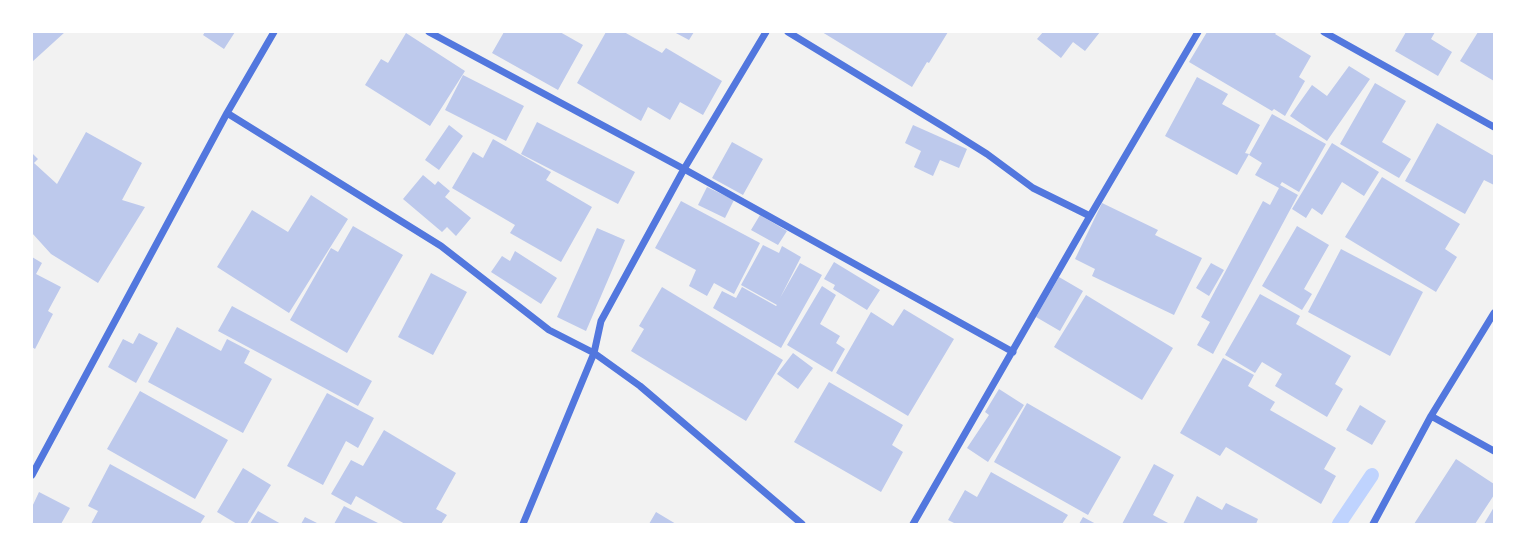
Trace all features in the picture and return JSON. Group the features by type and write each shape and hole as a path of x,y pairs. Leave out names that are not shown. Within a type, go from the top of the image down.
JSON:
{"street":[{"path":"32,475 227,113 274,32"},
{"path":"429,32 684,169 1013,352"},
{"path":"523,524 594,353 601,321 684,169 766,32"},
{"path":"788,32 987,154 1033,188 1090,216"},
{"path":"913,524 1198,32"},
{"path":"1324,32 1494,127"},
{"path":"227,113 441,246 549,330 594,353 640,386 802,524"},
{"path":"1373,524 1431,416 1494,313"},
{"path":"1431,416 1494,451"}],"building":[{"path":"32,32 65,32 32,62"},
{"path":"205,32 235,32 224,49 203,35"},
{"path":"504,32 560,32 583,45 558,90 492,53"},
{"path":"606,32 624,32 662,53 666,48 722,81 703,115 680,102 670,120 648,107 641,121 577,83"},
{"path":"674,32 694,32 689,40"},
{"path":"822,32 948,32 912,87"},
{"path":"1043,32 1100,32 1085,51 1073,42 1061,58 1037,39"},
{"path":"1207,32 1277,32 1275,34 1311,56 1299,77 1305,81 1285,116 1189,62"},
{"path":"1406,32 1435,32 1431,39 1452,52 1438,76 1395,51"},
{"path":"1478,32 1494,32 1494,81 1460,61"},
{"path":"406,33 465,71 430,126 365,85 381,59 388,63"},
{"path":"1349,66 1370,79 1327,141 1290,116 1312,85 1327,96"},
{"path":"463,75 524,106 506,141 445,110"},
{"path":"1197,77 1228,94 1222,104 1260,125 1245,153 1249,154 1237,175 1165,136"},
{"path":"1375,83 1406,101 1382,142 1411,159 1399,178 1340,144"},
{"path":"1272,114 1326,144 1299,192 1282,182 1280,185 1298,195 1213,354 1197,345 1210,322 1201,317 1263,201 1270,205 1279,188 1255,175 1262,163 1249,155"},
{"path":"537,122 635,172 618,204 521,154"},
{"path":"1437,123 1494,156 1494,185 1484,180 1465,214 1405,181"},
{"path":"449,125 463,136 439,170 425,160"},
{"path":"913,125 967,149 959,168 940,160 933,176 914,167 921,151 905,143"},
{"path":"86,132 142,163 122,200 145,207 98,283 51,254 32,233 32,153 38,159 34,163 57,184"},
{"path":"493,139 551,172 546,180 592,207 561,262 510,233 515,225 452,188 473,152 483,158"},
{"path":"732,142 763,159 743,195 712,178"},
{"path":"1332,143 1379,172 1364,196 1342,182 1322,215 1312,208 1306,218 1292,209"},
{"path":"423,175 435,185 438,181 450,191 445,197 471,218 456,236 447,227 442,232 403,199"},
{"path":"1382,177 1460,224 1445,249 1457,257 1436,292 1345,237"},
{"path":"707,187 734,200 725,218 698,205"},
{"path":"311,195 348,219 289,313 217,267 252,210 288,232"},
{"path":"681,201 760,243 734,294 714,283 707,296 689,286 696,270 655,248"},
{"path":"1102,203 1158,230 1155,235 1202,258 1174,315 1092,276 1095,269 1075,259"},
{"path":"760,215 787,231 778,245 751,230"},
{"path":"353,226 403,255 347,353 290,320 331,248 338,252"},
{"path":"1297,226 1329,245 1304,289 1312,294 1302,310 1262,286"},
{"path":"597,228 625,240 586,331 557,317"},
{"path":"763,245 779,253 782,246 801,257 780,298 800,263 822,275 781,348 713,308 722,291 736,298 742,287 777,305 741,285"},
{"path":"1341,249 1423,292 1390,356 1308,312"},
{"path":"515,251 557,278 541,304 491,272 502,256 510,261"},
{"path":"32,257 42,263 36,274 61,287 48,311 53,314 35,349 32,347"},
{"path":"834,262 880,290 867,310 833,289 835,285 824,279"},
{"path":"1211,263 1224,270 1209,296 1196,288"},
{"path":"431,273 467,292 433,355 398,337"},
{"path":"1059,277 1083,291 1060,331 1036,317"},
{"path":"822,286 836,295 820,324 840,336 836,343 845,349 832,372 787,345"},
{"path":"662,287 783,360 746,421 631,351 644,329 639,326"},
{"path":"1260,294 1300,316 1296,324 1351,356 1335,384 1343,389 1327,417 1275,386 1282,374 1262,362 1255,373 1225,355"},
{"path":"1086,295 1173,348 1142,400 1054,347"},
{"path":"232,306 372,381 358,406 218,331"},
{"path":"904,309 954,339 908,416 836,373 871,312 893,326"},
{"path":"177,327 221,351 227,339 250,351 244,363 272,379 243,433 148,382"},
{"path":"139,333 158,343 136,383 108,367 123,339 133,344"},
{"path":"793,353 813,368 798,389 777,374"},
{"path":"1223,358 1254,375 1248,386 1275,402 1270,410 1336,448 1324,469 1336,476 1321,504 1226,447 1220,456 1180,433"},
{"path":"829,382 903,425 892,445 903,452 881,492 794,442"},
{"path":"999,389 1024,405 988,462 967,448 989,415 985,412"},
{"path":"140,391 228,440 195,499 107,449"},
{"path":"327,393 374,418 358,448 346,441 323,485 287,466"},
{"path":"1027,403 1121,457 1088,515 994,462"},
{"path":"1360,405 1386,421 1372,445 1346,430"},
{"path":"384,430 456,473 436,509 447,515 441,524 405,524 356,496 351,505 331,494 351,460 363,466"},
{"path":"1456,459 1494,484 1494,495 1475,524 1414,524"},
{"path":"110,464 205,516 200,524 91,524 98,511 88,506"},
{"path":"1154,464 1174,475 1153,515 1170,524 1122,524"},
{"path":"243,468 271,485 247,524 237,524 217,512"},
{"path":"991,472 1068,515 1062,524 956,524 948,520 965,490 977,497"},
{"path":"39,492 70,508 61,524 32,524 32,507"},
{"path":"1197,496 1222,510 1226,503 1258,519 1256,524 1183,524"},
{"path":"344,506 380,524 334,524"},
{"path":"1494,507 1494,524 1484,524"},
{"path":"258,511 281,524 250,524"},
{"path":"656,512 676,524 649,524"},
{"path":"305,517 319,524 301,524"},
{"path":"1083,517 1096,524 1079,524"}],"waterway":[{"path":"1339,524 1372,475"}]}
